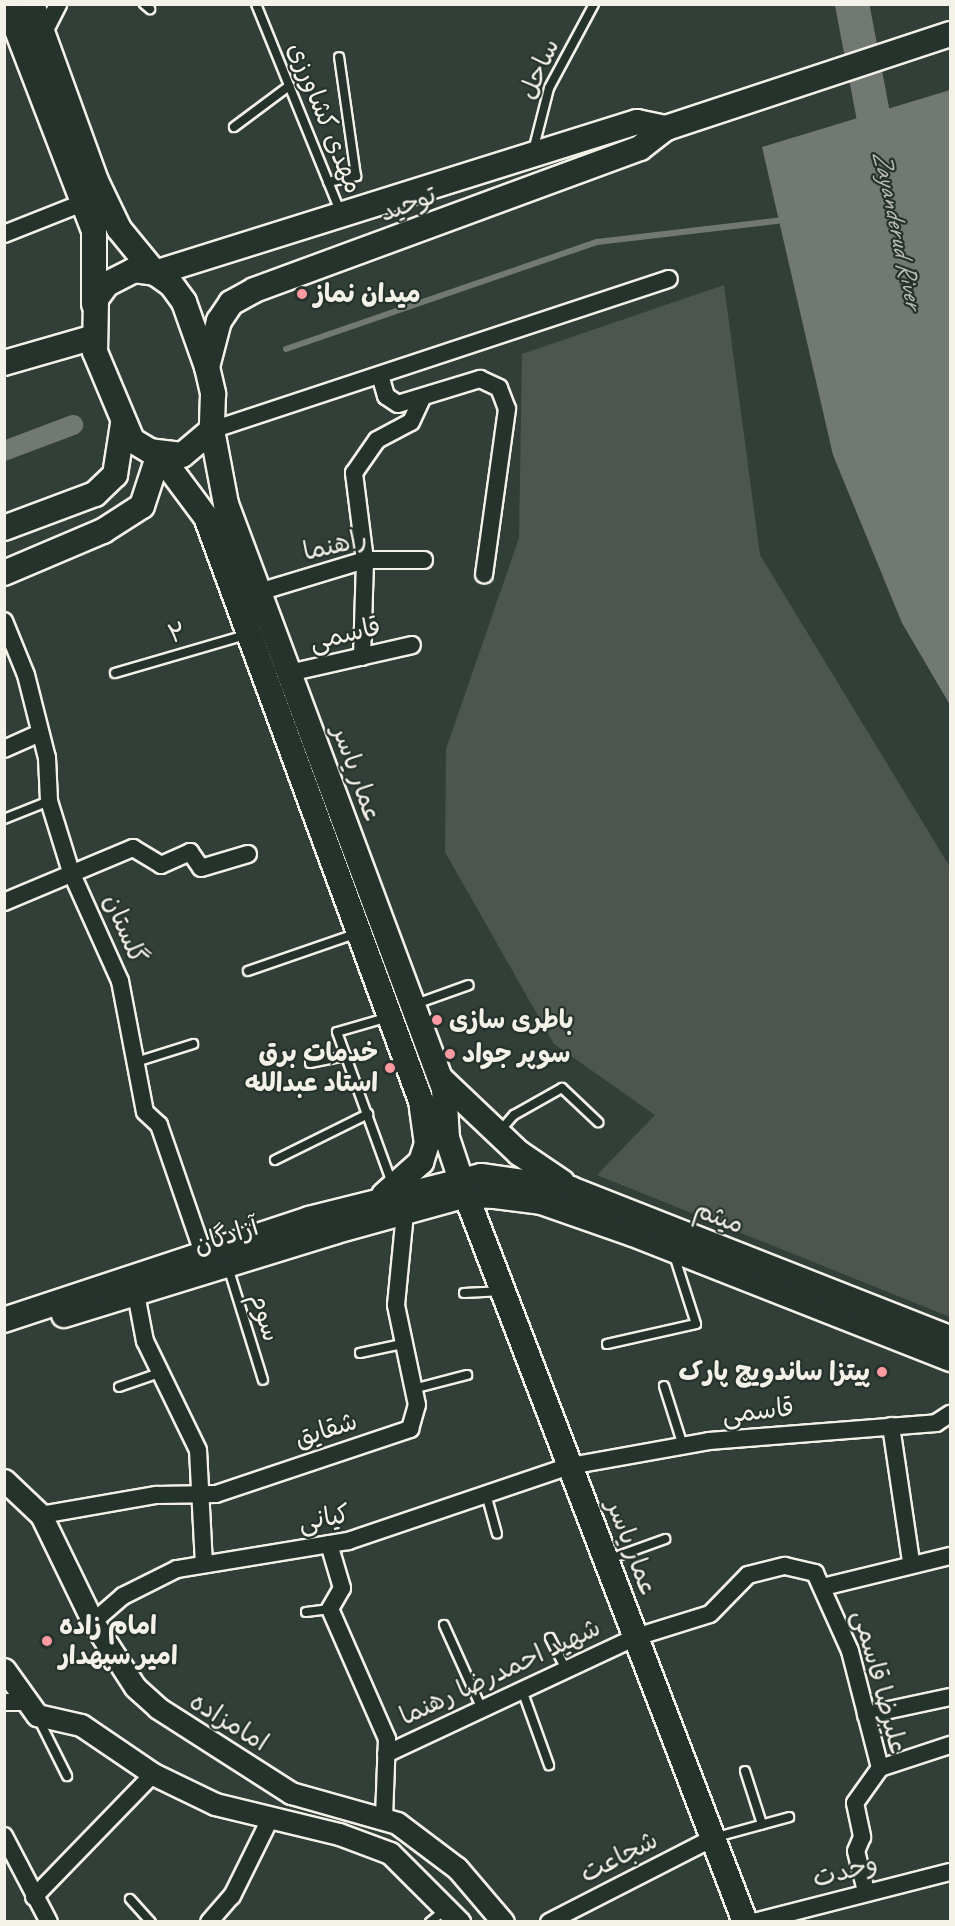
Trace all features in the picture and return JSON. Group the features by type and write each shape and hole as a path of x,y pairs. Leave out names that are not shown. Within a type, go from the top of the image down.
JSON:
{"main road":[{"path":"7,4 85,202 97,262 93,312 94,337 104,382 123,424 132,440 159,454 182,455 212,430"},
{"name":"عمار یاسر","path":"33,4 105,201 119,229 155,273 184,302 207,367 213,394 212,430 226,504 289,673 403,1011 421,1101 447,1138"},
{"name":"توحید","path":"207,367 219,321 231,303 254,290 640,148 666,128 746,105 951,34"},
{"name":"توحید","path":"93,312 96,299 121,274 155,273 637,123 666,128"},
{"path":"4,363 94,337"},
{"path":"4,528 94,494 115,475 123,424"},
{"path":"4,573 103,531 142,506 159,454"},
{"name":"عمار یاسر","path":"159,454 206,517 361,932 441,1079 447,1138 463,1187 745,1922"},
{"path":"441,1079 497,1134 571,1189"},
{"path":"366,1204 394,1188 421,1162 427,1144 421,1101"},
{"name":"میثم","path":"463,1187 498,1177 571,1189 951,1338"},
{"name":"آزادگان","path":"4,1320 203,1253 366,1204 463,1187"},
{"name":"آزادگان","path":"4,1333 405,1213 463,1187"},
{"name":"میثم","path":"463,1187 541,1202 672,1249 951,1359"}],"street":[{"path":"43,34 58,4"},
{"path":"4,234 85,202"},
{"path":"212,430 669,279"},
{"path":"380,375 386,396 398,404 480,379 500,388 507,409 484,574"},
{"path":"362,657 365,560 354,473 377,440 411,422 422,398"},
{"name":"راهنما","path":"259,592 365,560 424,560"},
{"name":"گلستان","path":"4,621 40,733 50,801 71,872 120,981 145,1112 159,1125 203,1253"},
{"name":"قاسمی","path":"289,673 412,645"},
{"path":"4,749 40,733"},
{"path":"4,902 71,872 133,848 161,865 190,852 201,868 248,854"},
{"name":"شقایق","path":"41,1515 156,1495 216,1494 410,1429 417,1405 402,1344 396,1305 405,1213"},
{"path":"135,1294 145,1341 163,1372 198,1450 198,1494 204,1564"},
{"name":"قاسمی","path":"570,1466 683,1446 936,1423 951,1414"},
{"path":"891,1426 911,1562"},
{"name":"کیانی","path":"93,1622 123,1596 177,1569 329,1544 399,1527 486,1493 570,1466"},
{"name":"امامزاده","path":"4,1480 41,1515 93,1622 135,1687 158,1708 291,1793 384,1818 436,1848 503,1922"},
{"path":"329,1544 342,1588 330,1609 387,1739 384,1818"},
{"path":"823,1587 911,1562 951,1556"},
{"name":"علیرضا قاسمی","path":"636,1637 710,1614 748,1575 785,1566 815,1573 850,1651 880,1768 855,1803 862,1837 856,1851 866,1891"},
{"name":"شهید احمدرضا رهنما","path":"386,1754 636,1637"},
{"path":"4,1669 22,1706 81,1725 153,1774 215,1804 269,1821 339,1834 390,1853 454,1915"},
{"path":"866,1715 951,1697"},
{"path":"880,1768 951,1745"},
{"path":"34,1897 153,1774"},
{"path":"209,1922 232,1896 269,1821"},
{"path":"4,1836 48,1922"},
{"name":"شجاعت","path":"549,1922 713,1838"},
{"name":"وحدت","path":"754,1922 866,1891 951,1872"}],"lane":[{"name":"مهدی کشاورزی","path":"256,4 341,214"},
{"name":"ساحل","path":"532,154 549,88 594,4"},
{"path":"328,182 356,176 339,57"},
{"path":"234,127 289,86"},
{"name":"۲","path":"115,673 249,634"},
{"path":"4,819 50,801"},
{"path":"248,971 361,932"},
{"path":"394,1188 337,1032 403,1011 469,985"},
{"path":"136,1062 193,1044"},
{"path":"310,1063 346,1056"},
{"path":"497,1134 514,1115 562,1088 598,1122"},
{"path":"275,1160 368,1114"},
{"path":"607,1344 696,1324 672,1249"},
{"name":"سوم","path":"227,1266 263,1380"},
{"path":"464,1293 502,1291"},
{"path":"360,1353 402,1344"},
{"path":"119,1387 163,1372"},
{"path":"413,1389 467,1375"},
{"path":"664,1386 683,1446"},
{"path":"486,1493 497,1534"},
{"path":"606,1560 664,1539"},
{"path":"306,1612 330,1609"},
{"path":"444,1625 482,1709"},
{"path":"550,1638 566,1670"},
{"path":"522,1690 549,1765"},
{"path":"22,1706 67,1776"},
{"path":"745,1771 762,1824"},
{"path":"713,1838 789,1817"},
{"path":"130,1899 151,1922"},
{"path":"430,1922 454,1915"}],"shaded area":[{"path":"724,285 760,555 950,867 950,1317 597,1175 655,1115 554,1044 445,852 446,749 519,538 522,354"}],"water":[{"path":"950,90 950,705 902,623 833,455 762,147"}],"waterway":[{"name":"Zayanderud River","path":"852,4 882,161"},
{"path":"286,349 597,242 784,220"},
{"path":"4,451 73,425"}],"place":[{"name":"میدان نماز","path":"302,294"},
{"name":"باطری سازی","path":"437,1020"},
{"name":"سوپر جواد","path":"450,1054"},
{"name":"خدمات برق استاد عبدالله","path":"390,1068"},
{"name":"پیتزا ساندویچ پارک","path":"882,1372"},
{"name":"امام زاده امیر سپهدار","path":"47,1641"}]}
